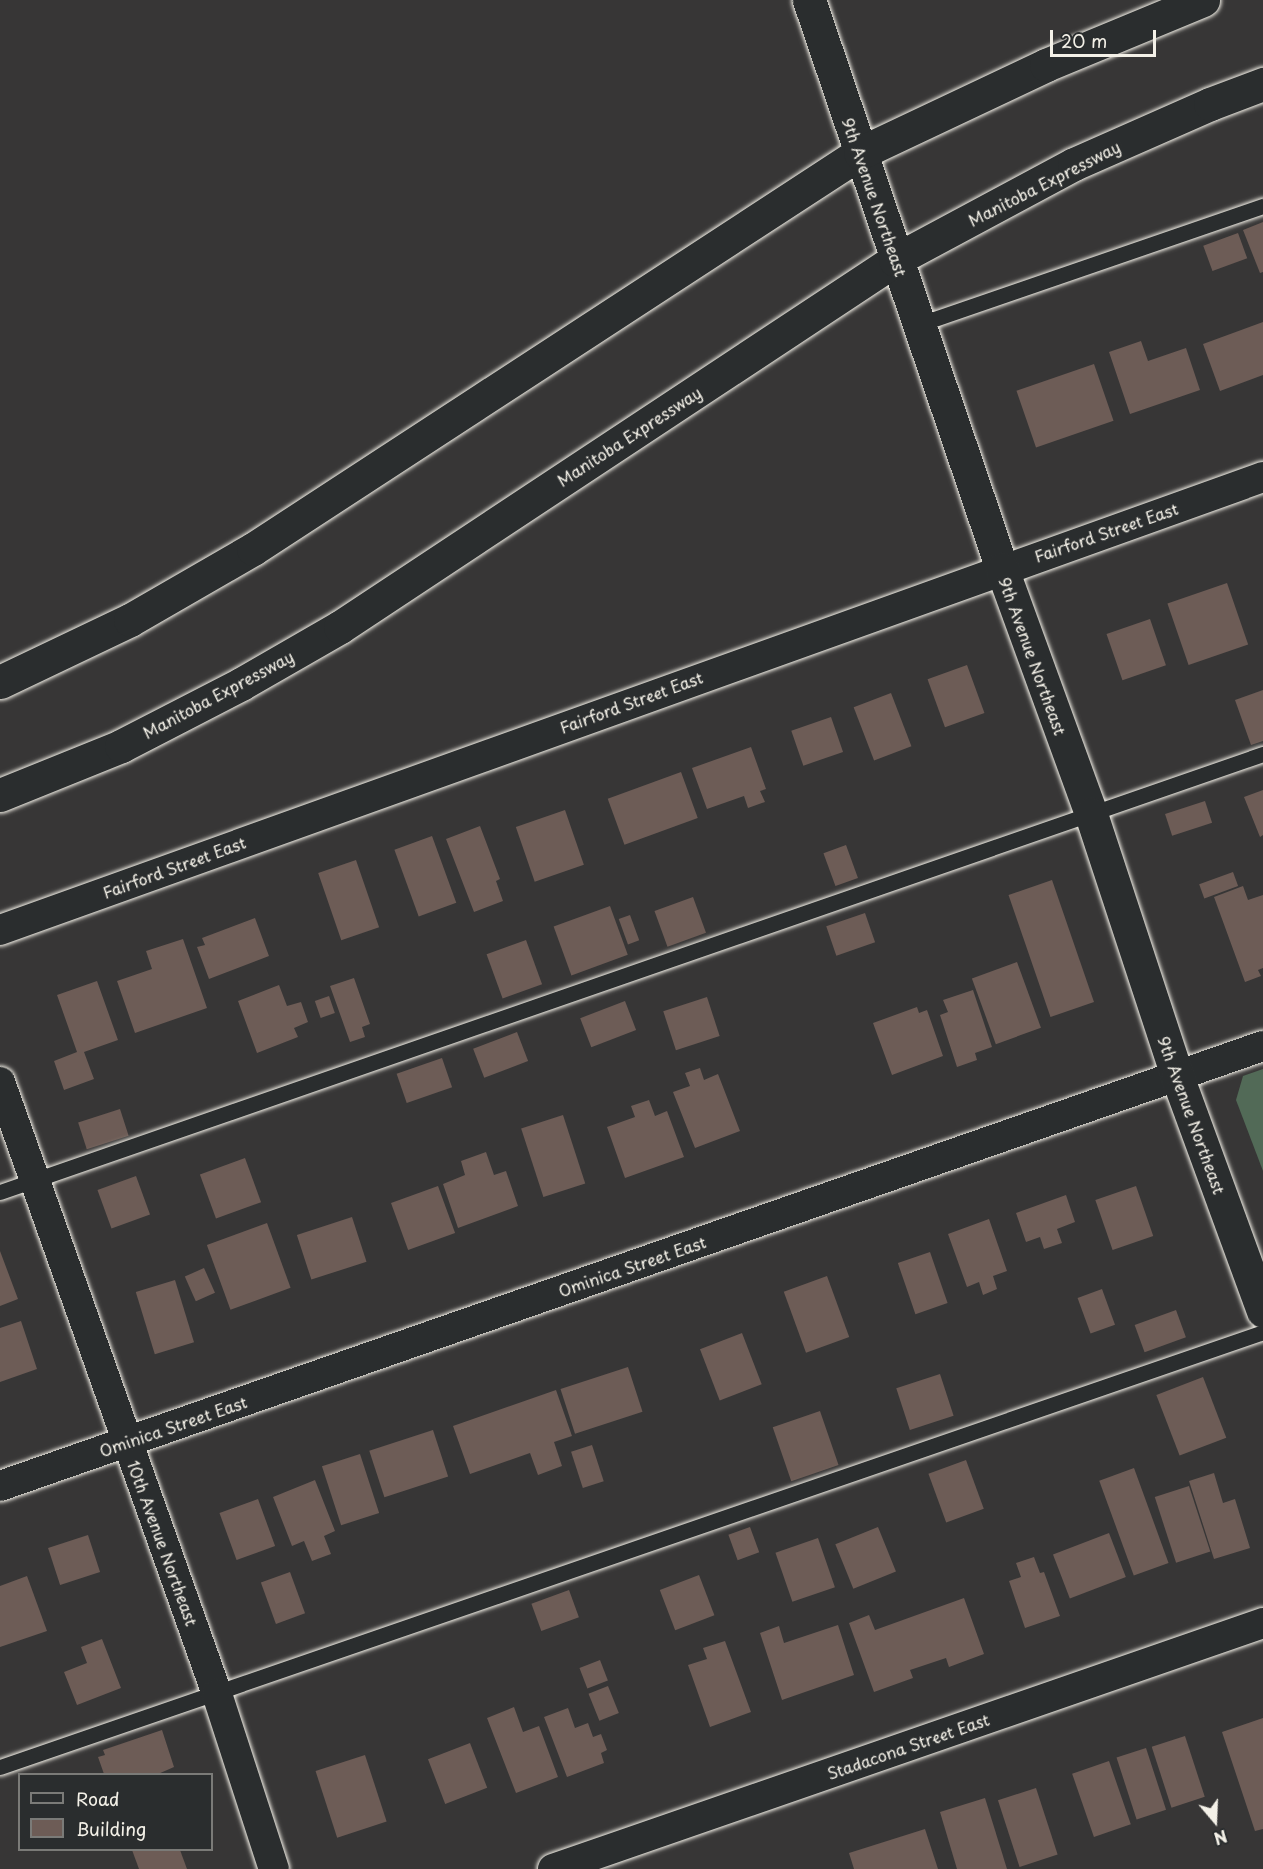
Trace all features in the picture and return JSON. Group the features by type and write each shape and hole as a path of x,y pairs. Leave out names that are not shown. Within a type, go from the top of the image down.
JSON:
{"main road":[{"name":"9th Avenue Northeast","path":"809,0 895,260 920,324 1002,569 1091,814 1177,1076 1263,1311"},
{"path":"0,682 130,620 253,549 860,153 1046,66 1203,0"},
{"name":"Manitoba Expressway","path":"0,795 121,746 241,684 340,627 895,260 1074,164 1210,104 1263,84"}],"street":[{"name":"Fairford Street East","path":"0,930 1263,477"},
{"name":"Ominica Street East","path":"0,1486 1263,1046"},
{"name":"10th Avenue Northeast","path":"0,1082 33,1181 217,1694 274,1869"},
{"name":"Stadacona Street East","path":"553,1869 1263,1623"}],"lane":[{"path":"920,324 1263,206"},
{"path":"0,1192 1263,754"},
{"path":"0,1767 1263,1332"}],"green space":[{"path":"1263,1069 1263,1171 1236,1100 1243,1076"}],"building":[{"path":"1263,222 1263,272 1260,273 1243,230"},
{"path":"1238,233 1247,258 1212,271 1203,246"},
{"path":"1263,322 1263,375 1220,391 1203,344"},
{"path":"1141,341 1148,361 1186,348 1200,390 1130,414 1109,352"},
{"path":"1094,364 1114,421 1036,447 1016,391"},
{"path":"1227,583 1248,644 1189,665 1167,604"},
{"path":"1150,619 1166,665 1122,680 1107,634"},
{"path":"967,665 984,713 945,727 928,679"},
{"path":"1263,690 1263,741 1251,745 1235,700"},
{"path":"891,693 911,746 874,761 854,707"},
{"path":"831,717 843,752 803,766 791,731"},
{"path":"751,747 766,789 760,791 765,802 748,808 744,796 707,809 692,768"},
{"path":"681,772 698,818 624,845 608,799"},
{"path":"1263,790 1263,835 1260,837 1244,797"},
{"path":"1205,801 1212,823 1172,836 1165,814"},
{"path":"565,810 584,865 535,882 516,827"},
{"path":"480,826 500,879 496,881 503,901 474,912 446,839"},
{"path":"432,836 456,903 419,916 394,850"},
{"path":"846,845 858,878 835,886 823,853"},
{"path":"356,860 379,927 341,940 318,873"},
{"path":"1233,872 1238,886 1204,898 1199,884"},
{"path":"1052,880 1094,1002 1051,1017 1009,895"},
{"path":"1243,886 1248,900 1263,895 1263,968 1258,970 1261,976 1245,982 1214,897"},
{"path":"693,897 706,933 667,947 654,911"},
{"path":"610,906 628,955 571,975 554,927"},
{"path":"865,913 875,942 836,956 826,926"},
{"path":"630,915 639,940 628,944 619,919"},
{"path":"255,918 269,956 209,979 197,947 205,945 202,938"},
{"path":"183,939 207,1008 135,1033 117,981 152,969 146,951"},
{"path":"526,940 542,984 503,999 487,954"},
{"path":"1017,962 1041,1028 996,1044 972,978"},
{"path":"354,978 370,1024 362,1027 365,1037 350,1042 330,986"},
{"path":"97,981 118,1040 84,1052 94,1079 64,1090 54,1061 77,1052 57,995"},
{"path":"279,985 287,1006 301,1002 308,1022 294,1028 298,1037 257,1053 238,1001"},
{"path":"973,990 992,1047 975,1053 977,1060 957,1067 940,1015 948,1012 943,1000"},
{"path":"329,996 335,1013 321,1018 315,1001"},
{"path":"707,997 720,1036 676,1050 663,1011"},
{"path":"625,1001 636,1030 591,1047 580,1018"},
{"path":"917,1007 919,1013 927,1010 943,1056 892,1075 873,1023"},
{"path":"517,1032 528,1061 484,1078 473,1049"},
{"path":"442,1058 452,1087 407,1103 397,1074"},
{"path":"700,1068 704,1080 718,1074 740,1131 695,1148 673,1092 690,1086 685,1073"},
{"path":"649,1100 655,1116 667,1111 684,1157 625,1178 607,1127 635,1117 631,1106"},
{"path":"120,1109 129,1136 87,1149 78,1123"},
{"path":"563,1115 585,1183 543,1197 521,1129"},
{"path":"486,1152 494,1175 506,1171 518,1206 458,1228 443,1184 465,1175 461,1161"},
{"path":"245,1158 261,1202 216,1219 200,1174"},
{"path":"136,1176 150,1215 111,1229 97,1190"},
{"path":"438,1186 455,1233 408,1250 391,1203"},
{"path":"1136,1186 1153,1236 1113,1250 1095,1200"},
{"path":"1066,1195 1075,1222 1057,1229 1062,1243 1044,1249 1040,1237 1026,1242 1016,1213"},
{"path":"352,1217 367,1262 311,1280 297,1235"},
{"path":"989,1219 1007,1271 993,1276 997,1289 983,1295 979,1282 967,1287 948,1234"},
{"path":"267,1223 291,1288 230,1310 207,1245"},
{"path":"0,1251 18,1299 0,1306"},
{"path":"930,1252 948,1303 915,1314 898,1263"},
{"path":"204,1268 215,1293 196,1301 185,1277"},
{"path":"827,1276 849,1337 806,1353 784,1292"},
{"path":"175,1280 194,1342 155,1354 136,1292"},
{"path":"1102,1289 1115,1325 1091,1334 1078,1298"},
{"path":"1176,1310 1186,1337 1145,1352 1135,1325"},
{"path":"21,1321 37,1369 0,1382 0,1328"},
{"path":"742,1333 762,1384 720,1400 700,1349"},
{"path":"628,1367 643,1412 575,1434 560,1389"},
{"path":"940,1374 954,1416 910,1430 896,1388"},
{"path":"1203,1377 1226,1438 1180,1456 1156,1395"},
{"path":"556,1390 572,1436 554,1442 562,1466 538,1475 530,1453 470,1474 453,1426"},
{"path":"820,1411 839,1465 791,1481 773,1427"},
{"path":"433,1430 448,1477 384,1497 369,1451"},
{"path":"592,1445 604,1481 583,1488 571,1452"},
{"path":"360,1454 379,1513 341,1525 322,1466"},
{"path":"966,1460 984,1509 946,1523 928,1474"},
{"path":"1134,1468 1169,1563 1134,1576 1099,1481"},
{"path":"1214,1473 1223,1503 1235,1499 1250,1548 1214,1559 1189,1481"},
{"path":"315,1480 335,1531 324,1536 331,1554 312,1561 304,1541 292,1546 273,1497"},
{"path":"1189,1486 1210,1552 1176,1563 1155,1497"},
{"path":"258,1499 275,1546 237,1560 219,1513"},
{"path":"750,1527 759,1552 738,1560 728,1535"},
{"path":"878,1527 896,1572 853,1589 835,1544"},
{"path":"1109,1533 1126,1577 1070,1598 1053,1555"},
{"path":"88,1535 100,1572 60,1585 48,1548"},
{"path":"818,1538 835,1587 792,1602 775,1553"},
{"path":"1034,1557 1040,1573 1044,1572 1060,1616 1025,1628 1009,1581 1021,1577 1016,1563"},
{"path":"290,1572 305,1613 276,1624 261,1583"},
{"path":"699,1575 714,1615 675,1630 660,1590"},
{"path":"27,1576 47,1631 0,1647 0,1586"},
{"path":"569,1590 579,1617 541,1631 531,1604"},
{"path":"964,1598 984,1654 949,1667 946,1658 910,1670 913,1678 874,1692 849,1623 869,1615 875,1630"},
{"path":"838,1625 854,1675 782,1700 760,1633 779,1626 784,1643"},
{"path":"102,1639 121,1688 77,1705 64,1672 87,1663 81,1647"},
{"path":"725,1641 751,1712 710,1727 688,1665 707,1659 703,1648"},
{"path":"600,1660 608,1681 587,1688 579,1668"},
{"path":"608,1686 619,1713 599,1721 589,1694"},
{"path":"514,1707 523,1732 539,1726 558,1777 516,1793 487,1718"},
{"path":"568,1708 575,1728 588,1723 593,1737 601,1734 607,1750 601,1753 604,1763 567,1777 544,1717"},
{"path":"1263,1718 1263,1829 1255,1831 1222,1732"},
{"path":"162,1730 174,1767 160,1773 104,1773 98,1757 105,1755 103,1750"},
{"path":"1185,1736 1205,1797 1171,1808 1152,1747"},
{"path":"470,1743 487,1788 445,1804 428,1759"},
{"path":"1146,1748 1166,1810 1137,1819 1117,1758"},
{"path":"365,1755 387,1822 337,1838 316,1771"},
{"path":"1109,1761 1131,1824 1094,1837 1072,1774"},
{"path":"1036,1788 1058,1855 1020,1867 998,1800"},
{"path":"985,1798 1007,1869 957,1869 940,1812"},
{"path":"925,1829 938,1869 854,1869 849,1853"},
{"path":"132,1851 180,1851 187,1869 139,1869"}]}
